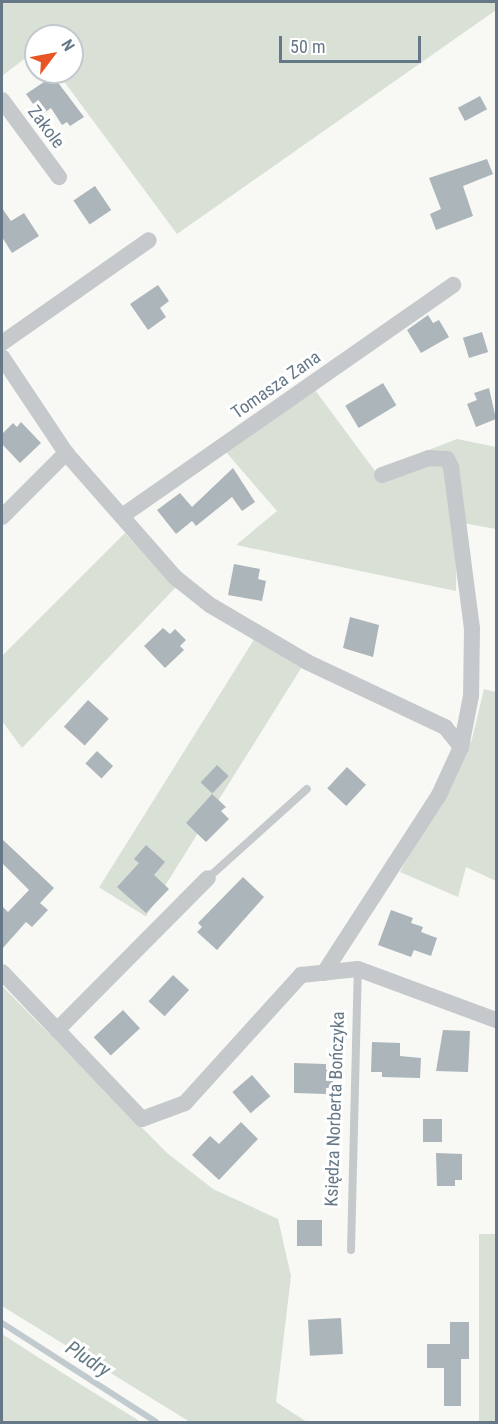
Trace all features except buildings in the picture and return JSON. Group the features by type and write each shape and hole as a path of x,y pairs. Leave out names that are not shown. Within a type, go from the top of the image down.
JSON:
{"street":[{"name":"Zakole","path":"2,100 58,177"},
{"path":"2,343 149,240"},
{"name":"Tomasza Zana","path":"122,516 453,285"},
{"path":"2,357 66,453 176,578 210,605 307,662 445,727 462,747"},
{"path":"2,517 66,453"},
{"path":"324,973 439,795 462,747 471,696 472,628 452,467 447,459 429,458 382,475"},
{"path":"57,1030 208,878"},
{"path":"2,972 142,1119 184,1103 301,975 358,969 496,1020"}],"lane":[{"path":"208,878 307,789"},
{"name":"Księdza Norberta Bończyka","path":"351,1250 358,969"}],"shaded area":[{"path":"2,2 496,2 496,10 177,234 66,84 84,84 84,24 24,24 24,59 2,76"},
{"path":"315,390 375,471 457,439 496,447 496,529 457,522 456,591 236,545 277,511 226,452"},
{"path":"125,533 176,587 22,748 2,721 2,656"},
{"path":"255,638 302,667 146,916 99,887"},
{"path":"484,689 496,692 496,881 466,867 458,897 400,872 472,739"},
{"path":"2,986 167,1153 213,1189 278,1219 291,1276 276,1402 307,1422 190,1422 2,1306"},
{"path":"479,1234 496,1234 496,1422 479,1422"},
{"path":"2,1334 72,1379 141,1422 2,1422"}],"waterway":[{"name":"Pludry","path":"2,1323 156,1422"}]}
